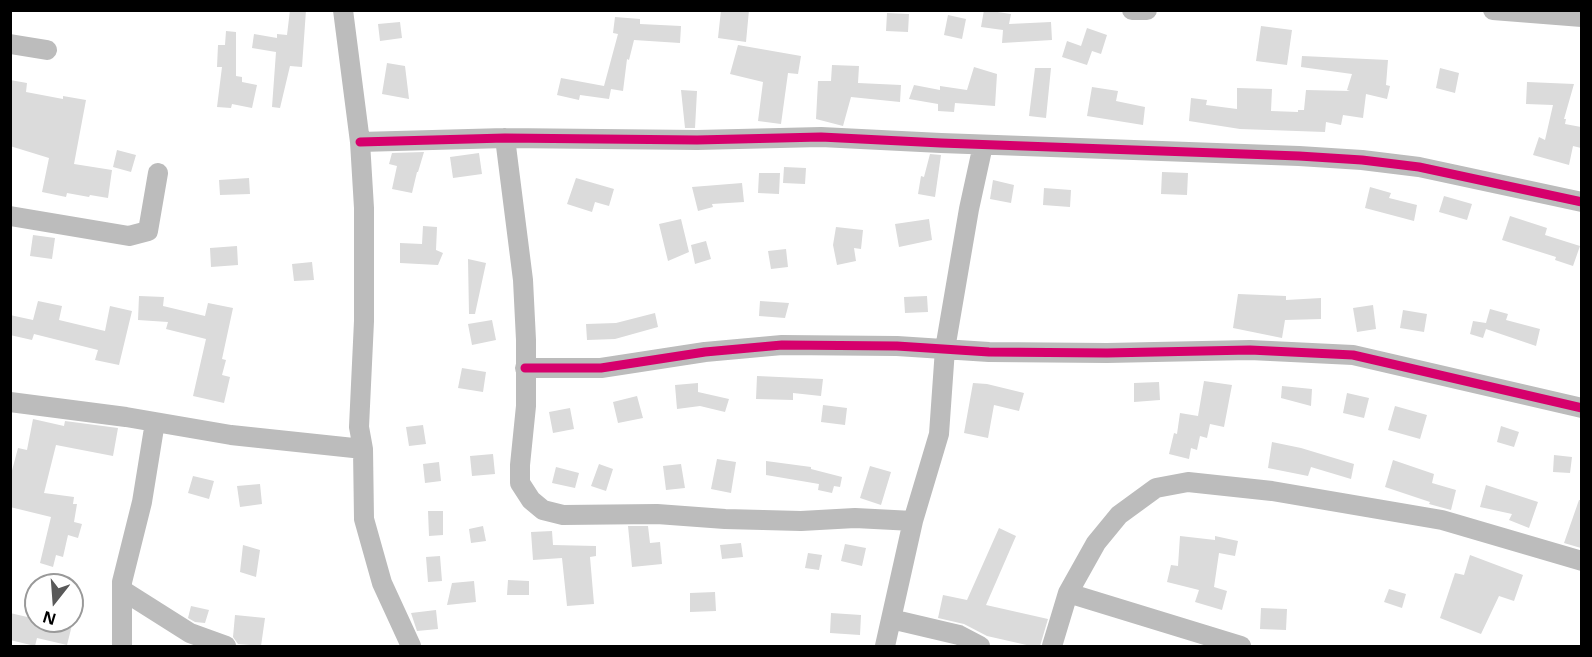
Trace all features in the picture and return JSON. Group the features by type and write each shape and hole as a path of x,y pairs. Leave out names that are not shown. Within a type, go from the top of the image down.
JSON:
{"street":[{"path":"343,10 360,142 364,208 364,321 359,427 363,449 364,519 382,583 411,646"},
{"path":"1132,10 1148,10"},
{"path":"1493,10 1581,17"},
{"path":"10,44 47,50"},
{"path":"360,142 505,138 697,140 821,137 1362,160 1419,167 1581,202"},
{"path":"505,138 523,280 526,340 526,406 520,483 531,500 543,510 563,515 657,514 725,519 801,521 855,518 913,521"},
{"path":"885,646 913,521 939,434 945,349 969,208 983,145"},
{"path":"10,216 129,236 148,231 159,173"},
{"path":"525,368 600,368 705,352 782,345 897,346 1107,353 1250,350 1353,355 1581,408"},
{"path":"10,402 231,435 363,449"},
{"path":"122,646 122,582 142,502 155,422"},
{"path":"1052,646 1068,593 1095,543 1119,515 1156,488 1188,482 1272,491 1442,520 1581,561"},
{"path":"122,590 190,633 226,646"},
{"path":"1068,593 1241,646"},
{"path":"891,619 959,635 980,646"}],"building":[{"path":"290,10 306,10 302,67 290,66 280,108 272,107 276,52 252,48 254,34 277,38 277,34 287,35"},
{"path":"721,10 749,10 746,42 718,38"},
{"path":"984,10 1011,14 1009,24 1051,22 1052,40 1002,43 1003,30 981,27"},
{"path":"887,13 909,14 908,32 886,31"},
{"path":"948,15 966,19 962,39 944,35"},
{"path":"615,17 640,19 640,24 681,26 680,43 634,40 629,60 627,59 623,91 611,89 609,99 580,95 579,100 557,95 561,78 604,86 618,34 613,33"},
{"path":"400,22 402,38 380,41 378,24"},
{"path":"1261,26 1292,30 1287,65 1256,61"},
{"path":"1087,28 1107,35 1101,54 1092,51 1087,65 1062,57 1067,41 1081,46"},
{"path":"226,31 236,32 236,76 242,77 242,82 257,85 252,108 232,104 231,108 217,107 222,67 217,67 218,45 225,45"},
{"path":"738,45 801,56 798,74 788,73 781,124 758,121 763,82 730,74"},
{"path":"1302,56 1388,60 1386,85 1390,86 1387,99 1366,94 1363,118 1343,115 1341,125 1326,122 1325,132 1240,129 1189,121 1191,98 1207,100 1206,105 1237,109 1237,88 1272,89 1271,111 1298,112 1298,110 1304,110 1306,90 1350,91 1347,90 1352,74 1301,67"},
{"path":"387,63 405,66 409,99 382,94"},
{"path":"832,65 859,66 858,83 901,85 900,102 851,97 843,126 816,119 818,81 831,81"},
{"path":"974,67 997,74 995,106 955,103 954,112 938,111 938,104 909,99 914,85 940,90 940,86 967,90"},
{"path":"1035,68 1051,68 1046,118 1029,116"},
{"path":"1440,68 1459,73 1455,93 1436,88"},
{"path":"10,80 27,83 26,92 63,99 63,96 86,100 74,164 112,170 108,198 67,193 66,197 42,192 49,158 10,146"},
{"path":"1527,82 1574,84 1564,119 1566,119 1565,124 1581,127 1581,148 1573,146 1569,165 1533,155 1539,137 1545,140 1553,105 1526,104"},
{"path":"1092,87 1118,91 1116,101 1145,107 1143,125 1087,116"},
{"path":"681,90 697,91 695,128 685,128"},
{"path":"117,150 136,155 131,172 113,167"},
{"path":"424,152 412,193 392,189 397,166 389,164 392,153"},
{"path":"479,153 482,174 453,178 450,157"},
{"path":"930,154 941,155 935,197 918,194 921,176 924,177"},
{"path":"784,167 806,168 805,184 783,183"},
{"path":"1162,172 1188,173 1187,195 1161,194"},
{"path":"759,173 780,173 779,194 758,193"},
{"path":"249,178 250,194 220,195 219,180"},
{"path":"576,178 614,189 609,206 595,202 592,212 567,204"},
{"path":"993,180 1014,185 1011,203 990,199"},
{"path":"742,183 744,202 712,204 713,207 698,211 692,187"},
{"path":"1370,187 1391,193 1389,198 1417,205 1414,221 1365,208"},
{"path":"1044,188 1071,190 1070,207 1043,205"},
{"path":"1444,196 1472,204 1467,220 1439,212"},
{"path":"1510,216 1547,228 1545,235 1580,246 1573,266 1555,260 1556,257 1502,240"},
{"path":"681,219 689,252 668,261 659,224"},
{"path":"929,219 932,240 899,247 895,224"},
{"path":"423,226 437,227 436,250 443,253 438,265 400,263 400,243 422,244"},
{"path":"836,227 863,230 861,249 854,248 856,261 837,265 833,245"},
{"path":"33,235 55,238 52,259 30,256"},
{"path":"706,241 711,259 695,264 691,245"},
{"path":"237,246 238,265 211,267 210,248"},
{"path":"786,249 788,267 771,269 768,251"},
{"path":"468,259 486,263 475,314 469,314"},
{"path":"312,262 314,280 294,281 292,264"},
{"path":"1238,294 1286,296 1286,300 1321,298 1321,319 1285,320 1282,338 1233,328"},
{"path":"139,296 164,297 163,306 205,316 208,303 233,308 222,359 226,360 222,375 230,377 224,403 193,396 206,339 166,329 168,322 138,320"},
{"path":"927,296 928,312 905,313 904,297"},
{"path":"38,301 62,306 59,320 105,331 110,306 132,311 119,365 95,360 98,350 34,334 32,340 10,335 10,315 33,320"},
{"path":"760,301 789,303 785,318 759,316"},
{"path":"1373,305 1376,329 1357,332 1353,308"},
{"path":"1490,309 1508,314 1506,320 1540,329 1536,346 1486,329 1483,338 1470,334 1473,321 1486,323"},
{"path":"1403,310 1427,314 1424,332 1400,328"},
{"path":"655,313 658,327 615,339 587,340 586,324 616,323"},
{"path":"492,320 496,340 472,345 468,324"},
{"path":"462,368 486,372 483,392 458,388"},
{"path":"757,376 823,379 821,396 793,393 793,400 756,399"},
{"path":"1204,381 1232,385 1224,427 1210,424 1207,438 1200,436 1197,450 1191,448 1189,459 1169,454 1174,433 1177,434 1180,413 1198,416"},
{"path":"1159,382 1160,400 1134,402 1134,383"},
{"path":"698,383 698,392 729,399 725,412 700,406 677,409 675,385"},
{"path":"973,383 1024,393 1019,411 994,405 988,438 964,433"},
{"path":"1282,386 1312,389 1311,406 1281,398"},
{"path":"1347,393 1369,398 1364,418 1343,413"},
{"path":"637,396 643,418 618,423 613,402"},
{"path":"823,405 847,408 845,425 821,422"},
{"path":"1395,406 1427,415 1420,439 1388,430"},
{"path":"570,408 574,429 553,433 549,412"},
{"path":"33,419 64,426 65,421 118,428 113,456 56,445 44,493 74,497 73,504 77,504 74,522 82,524 78,538 68,535 63,557 56,555 53,567 40,563 51,517 10,507 10,478 18,448 27,450"},
{"path":"423,425 426,444 409,446 406,427"},
{"path":"1501,426 1519,432 1514,447 1497,442"},
{"path":"1272,442 1354,464 1351,479 1311,467 1308,476 1268,468"},
{"path":"493,454 495,474 472,476 470,456"},
{"path":"1554,455 1572,457 1570,473 1553,472"},
{"path":"717,459 736,462 731,493 711,489"},
{"path":"1393,460 1434,474 1432,483 1456,490 1451,510 1385,487"},
{"path":"766,461 811,467 811,469 842,477 840,487 834,486 832,493 818,490 819,484 766,475"},
{"path":"439,462 441,481 425,483 423,464"},
{"path":"599,464 613,469 606,491 591,486"},
{"path":"681,464 685,488 666,490 663,466"},
{"path":"870,466 891,472 881,505 860,498"},
{"path":"556,467 579,473 575,488 552,483"},
{"path":"193,476 214,481 209,499 188,493"},
{"path":"260,484 262,504 240,507 237,486"},
{"path":"1486,485 1538,502 1529,528 1509,520 1512,514 1480,507"},
{"path":"1579,500 1581,500 1581,548 1564,543"},
{"path":"428,511 443,511 443,535 429,536"},
{"path":"483,526 486,541 471,543 469,529"},
{"path":"628,526 648,526 650,543 660,542 662,564 632,567"},
{"path":"999,528 1016,536 986,605 1048,619 1040,646 987,636 964,624 938,618 943,595 967,600"},
{"path":"552,531 553,545 596,546 596,556 590,557 594,604 567,606 562,558 533,560 531,532"},
{"path":"1180,536 1215,540 1215,536 1238,541 1235,556 1219,553 1214,587 1227,591 1222,610 1195,602 1199,590 1167,582 1171,565 1178,566"},
{"path":"741,543 743,557 722,559 720,545"},
{"path":"845,544 866,548 862,566 841,561"},
{"path":"243,545 260,550 256,577 240,572"},
{"path":"808,553 822,555 819,570 805,568"},
{"path":"1470,555 1523,575 1514,601 1499,596 1481,634 1440,618 1455,573 1464,575"},
{"path":"440,556 442,581 428,582 426,557"},
{"path":"508,580 529,581 529,595 507,595"},
{"path":"474,581 476,602 447,605 452,583"},
{"path":"1389,589 1406,594 1402,608 1384,602"},
{"path":"715,592 716,611 690,612 690,593"},
{"path":"191,606 209,610 205,623 195,622 188,618"},
{"path":"1261,608 1287,609 1286,630 1260,629"},
{"path":"436,610 438,629 417,631 411,613"},
{"path":"10,613 24,616 24,633 70,633 67,645 37,638 35,646 10,640"},
{"path":"831,613 861,615 860,635 830,633"},
{"path":"235,615 265,618 261,646 238,644 233,637"}],"cycle path":[{"path":"360,142 505,138 697,140 821,137 1299,156 1419,167 1582,202"},
{"path":"525,368 601,368 705,352 782,345 897,346 989,352 1107,353 1250,350 1353,355 1582,408"}]}
